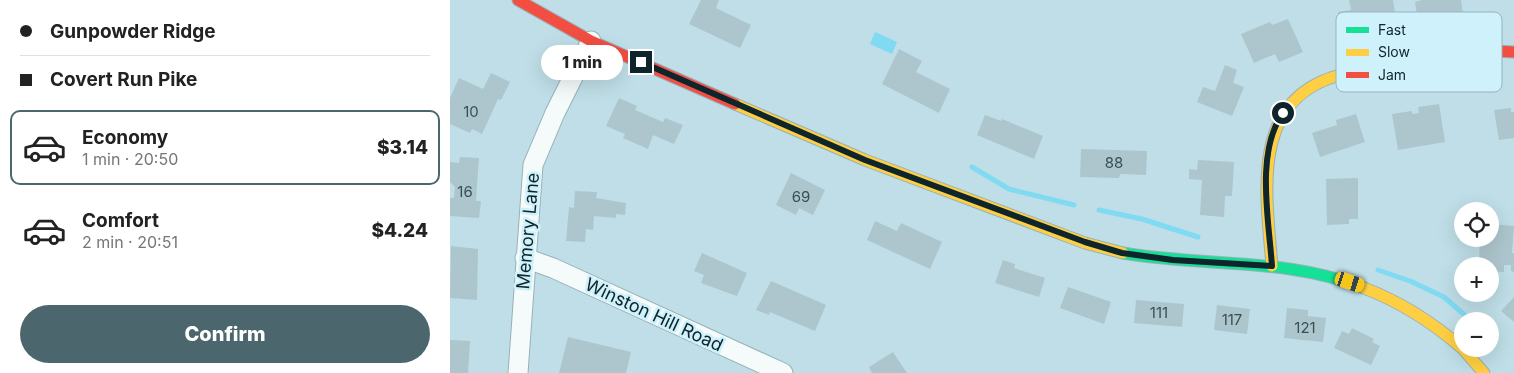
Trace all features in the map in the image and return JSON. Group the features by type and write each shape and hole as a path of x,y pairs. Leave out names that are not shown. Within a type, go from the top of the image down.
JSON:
{"street":[{"path":"518,0 591,41 865,160 1085,242 1122,253 1173,260 1272,266 1336,278 1364,287 1414,311 1454,341"},
{"name":"Memory Lane","path":"518,373 533,165 555,113 591,41"},
{"path":"1272,266 1266,164 1277,122 1289,105 1304,91 1322,80 1336,76"},
{"name":"Winston Hill Road","path":"525,258 553,268 783,373"},
{"path":"1470,357 1484,373"}],"water":[{"path":"875,32 897,42 892,54 870,44"}],"building":[{"path":"701,0 719,0 716,8 751,25 740,48 689,24"},
{"path":"1349,0 1393,0 1395,12 1338,12 1351,10"},
{"path":"1422,0 1461,0 1463,12 1417,12 1415,2"},
{"path":"1288,19 1303,52 1279,62 1275,54 1254,63 1241,34 1270,22 1272,25"},
{"path":"899,49 922,61 916,72 950,89 939,113 882,84"},
{"path":"1225,65 1237,70 1233,83 1244,87 1232,116 1197,102 1203,87 1215,91"},
{"path":"491,73 510,82 501,100 498,99 482,134 472,129 470,133 450,124 450,98 459,78 483,89"},
{"path":"619,98 637,106 635,110 663,122 665,118 683,125 674,144 653,135 648,149 623,138 625,134 606,126"},
{"path":"1439,104 1445,142 1398,150 1392,114 1412,111 1412,114 1419,113 1418,107"},
{"path":"1511,108 1511,112 1514,112 1514,138 1499,140 1494,110"},
{"path":"1356,114 1365,142 1320,157 1312,133 1337,125 1336,120"},
{"path":"985,115 1001,121 1002,119 1043,136 1034,159 977,135"},
{"path":"1081,149 1147,151 1146,175 1120,174 1119,178 1080,177"},
{"path":"460,157 479,158 476,201 481,201 479,218 450,216 450,198 454,198 455,187 450,182 450,162 459,163"},
{"path":"1198,160 1234,162 1232,196 1225,196 1224,217 1200,215 1202,180 1189,179 1189,169 1197,170"},
{"path":"791,173 825,190 813,215 799,208 796,215 776,205"},
{"path":"1358,178 1358,219 1349,219 1349,224 1327,225 1326,179"},
{"path":"575,191 597,192 596,198 626,203 625,215 616,214 616,218 594,216 593,230 586,229 585,242 566,241 569,207 574,208"},
{"path":"875,221 897,231 901,223 942,242 930,269 867,240"},
{"path":"1499,225 1514,226 1512,253 1514,253 1514,272 1511,271 1511,265 1504,265 1504,272 1499,272 1499,257 1479,257 1480,247 1499,247"},
{"path":"451,246 478,249 477,300 450,298"},
{"path":"702,253 747,273 737,296 701,283 704,275 694,271"},
{"path":"1003,260 1015,264 1014,268 1045,278 1039,297 995,283"},
{"path":"771,281 826,305 815,331 770,312 769,315 756,310"},
{"path":"1068,287 1111,302 1104,324 1060,308"},
{"path":"1514,297 1514,322 1501,311"},
{"path":"1136,300 1184,304 1182,327 1134,323"},
{"path":"1217,305 1250,309 1247,334 1214,330"},
{"path":"1287,308 1308,310 1308,316 1326,318 1323,342 1284,338"},
{"path":"1352,328 1374,339 1372,342 1380,346 1371,365 1334,348 1342,331 1349,334"},
{"path":"568,337 631,352 626,373 559,373"},
{"path":"450,340 470,341 468,373 450,373"},
{"path":"893,352 907,373 872,373 869,367"}],"waterway":[{"path":"972,167 1009,189 1074,205"},
{"path":"1099,210 1142,219 1198,237"},
{"path":"1378,270 1410,281 1444,297 1461,312"}],"traffic: fast":[{"path":"1123,253 1305,271 1335,278 1364,288"}],"traffic: slow":[{"path":"1272,266 1267,208 1267,179 1270,150 1278,125 1292,103 1313,86 1336,77"},
{"path":"735,104 865,160 1085,243 1123,253"},
{"path":"1364,288 1416,314 1454,342"},
{"path":"1470,357 1484,373"}],"traffic: jam":[{"path":"518,0 591,41 735,104"},
{"path":"1502,51 1514,52"}],"route":[{"path":"641,62 865,160 1085,242 1122,253 1173,260 1272,266 1266,164 1271,139 1277,122 1283,113"}]}
